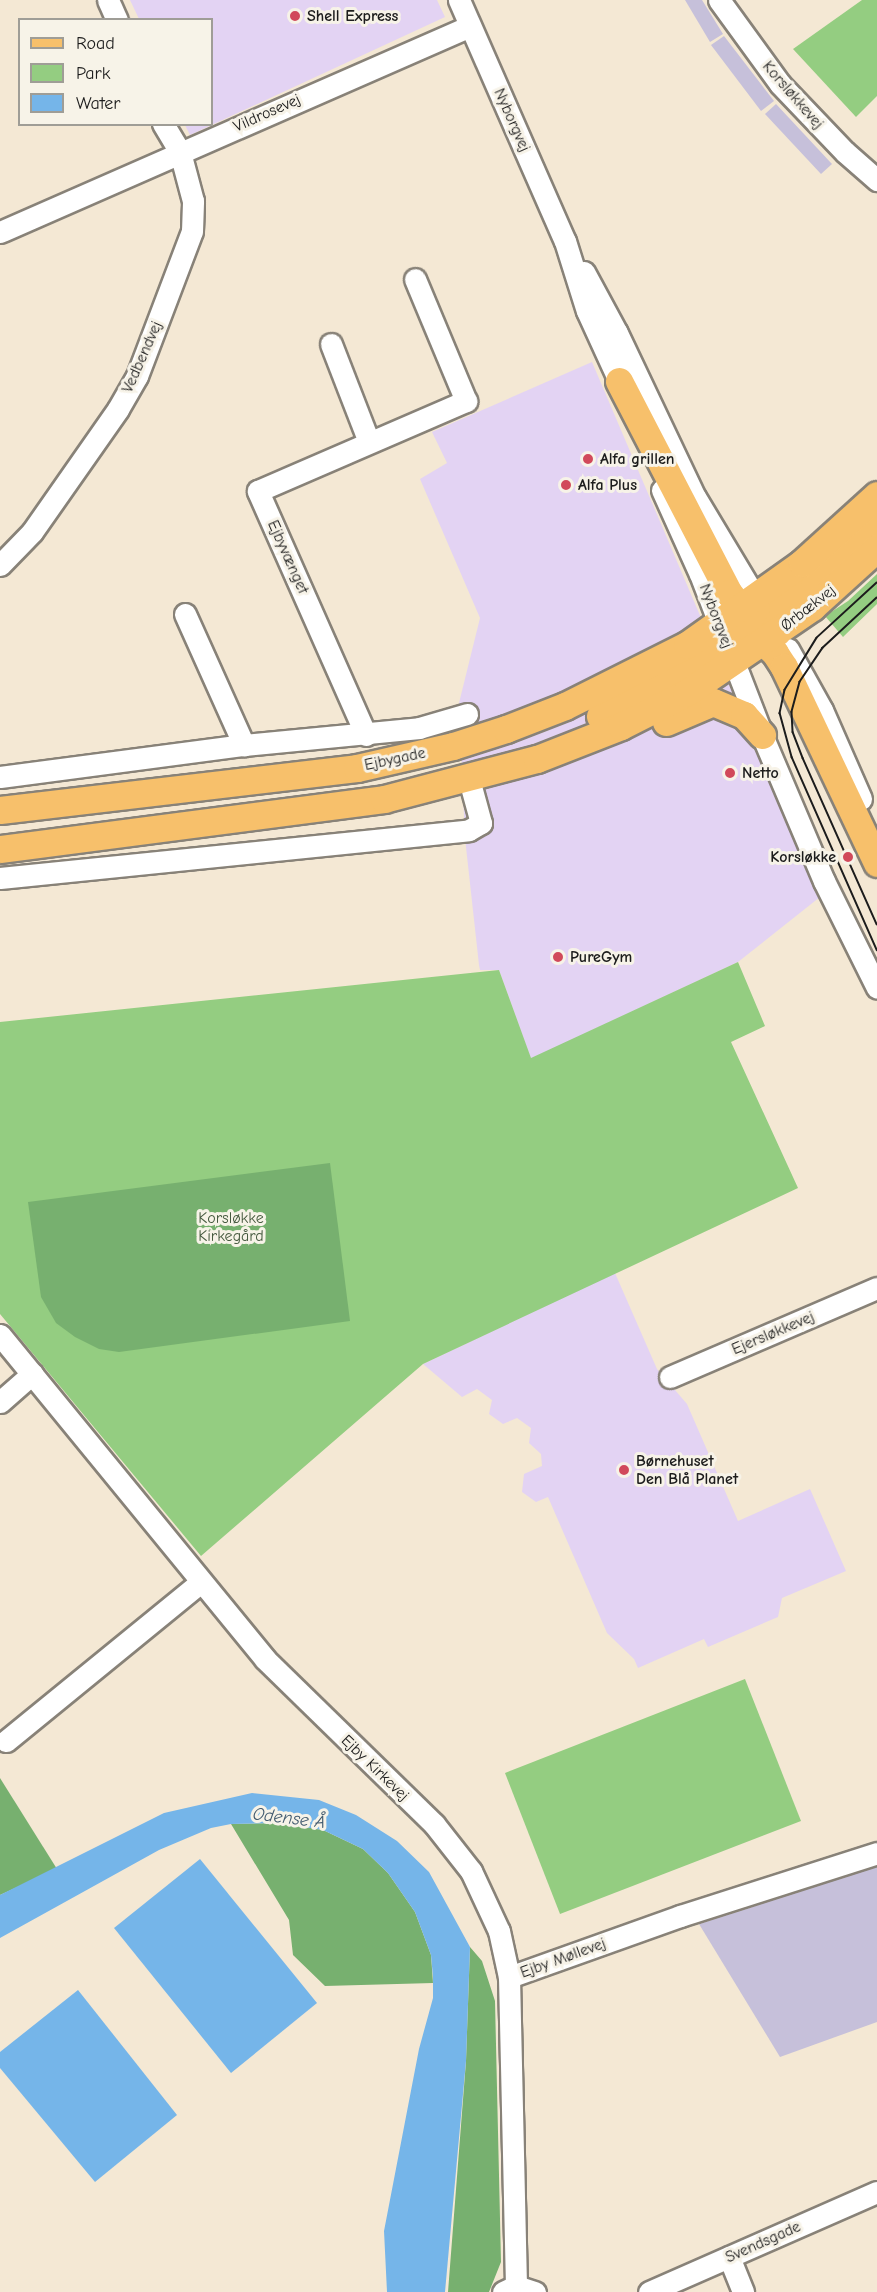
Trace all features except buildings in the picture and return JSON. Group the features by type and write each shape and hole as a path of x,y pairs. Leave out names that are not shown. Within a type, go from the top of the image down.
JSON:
{"main road":[{"path":"619,381 749,627 784,667 877,863"},
{"path":"0,849 384,799 469,779 557,751 621,726 686,693 837,533 877,495"},
{"path":"749,627 814,580 877,520"},
{"name":"Ørbækvej","path":"749,627 877,548"},
{"name":"Ejbygade","path":"0,810 311,774 453,746 565,706 630,675 749,627"},
{"path":"557,751 607,750 712,702 744,715 762,735"}],"street":[{"path":"108,0 116,18"},
{"name":"Nyborgvej","path":"459,0 565,241 617,333 690,487 749,627 762,735 854,949 877,988"},
{"name":"Korsløkkevej","path":"718,0 780,84 845,152 877,180"},
{"name":"Vildrosevej","path":"0,232 471,26"},
{"name":"Vedbendvej","path":"0,565 32,532 118,409 136,376 192,231 194,201 180,152 164,126"},
{"name":"Nyborgvej","path":"565,241 587,311 619,381"},
{"name":"Ejbyvænget","path":"366,735 258,491 466,401 415,279"},
{"path":"331,344 369,442"},
{"path":"185,614 244,745"},
{"name":"Nyborgvej","path":"749,627 822,710 877,836"},
{"name":"Ejbygade","path":"0,777 244,745 366,735 418,728 467,714"},
{"path":"0,878 469,830 481,823 469,779"},
{"name":"Ejersløkkevej","path":"670,1377 877,1288"},
{"name":"Ejby Kirkevej","path":"0,1335 265,1659 434,1824 465,1863 492,1913 509,1977"},
{"path":"0,1402 32,1374"},
{"path":"6,1741 201,1582"},
{"name":"Ejby Møllevej","path":"518,2290 509,1977 680,1916 877,1853"},
{"name":"Svendsgade","path":"649,2292 877,2192"},
{"path":"729,2257 743,2292"}],"shaded area":[{"path":"130,0 437,0 445,17 213,124 213,18 139,18"},
{"path":"685,0 702,0 723,34 710,42"},
{"path":"724,36 774,101 761,111 711,45"},
{"path":"776,104 832,164 821,174 765,114"},
{"path":"186,126 209,126 190,135"},
{"path":"592,362 820,897 738,962 531,1059 499,970 480,970 479,965 465,838 459,703 480,618 420,479 447,463 432,432"},
{"name":"Børnehuset Den Blå Planet","path":"615,1273 657,1369 687,1404 738,1521 810,1489 846,1571 782,1598 778,1617 708,1647 704,1639 638,1668 634,1659 607,1633 548,1497 536,1502 522,1492 524,1474 542,1466 541,1454 529,1443 531,1428 517,1418 503,1424 489,1414 492,1400 477,1389 462,1397 423,1364"},
{"path":"877,1867 877,2022 780,2057 699,1924"}],"green space":[{"path":"862,0 877,0 877,96 856,117 793,49"},
{"path":"877,574 877,604 843,637 825,616 848,601"},
{"name":"Korsløkke Kirkegård","path":"738,962 765,1026 731,1042 798,1188 423,1364 201,1556 0,1314 0,1022 499,970 531,1058"},
{"path":"330,1163 350,1321 119,1352 99,1349 75,1337 56,1323 41,1297 28,1202"},
{"path":"745,1679 801,1821 560,1914 505,1773"},
{"path":"0,1778 57,1869 0,1895"},
{"path":"279,1823 323,1830 363,1849 388,1873 415,1912 431,1955 433,1983 325,1986 293,1955 289,1920 231,1824"},
{"path":"470,1947 482,1961 495,2001 501,2262 489,2292 448,2292 466,2061"}],"water":[{"name":"Odense Å","path":"252,1793 319,1800 356,1815 397,1841 429,1872 470,1947 466,2061 445,2292 387,2292 384,2231 419,2049 433,1998 433,1977 431,1955 415,1912 388,1873 363,1849 323,1830 279,1823 231,1824 211,1828 159,1850 0,1938 0,1895 164,1813"},
{"path":"200,1859 317,2003 231,2073 114,1928"},
{"path":"78,1990 177,2115 95,2182 0,2068 0,2052"}],"tram line":[{"path":"877,583 817,638 785,690 780,713 792,757 877,950"},
{"path":"877,598 823,648 800,682 792,712 793,732 803,758 877,924"}],"place":[{"name":"Shell Express","path":"295,16"},
{"name":"Alfa grillen","path":"588,459"},
{"name":"Alfa Plus","path":"566,485"},
{"name":"Netto","path":"730,773"},
{"name":"Korsløkke","path":"848,857"},
{"name":"PureGym","path":"558,957"},
{"name":"Børnehuset Den Blå Planet","path":"624,1470"}]}
